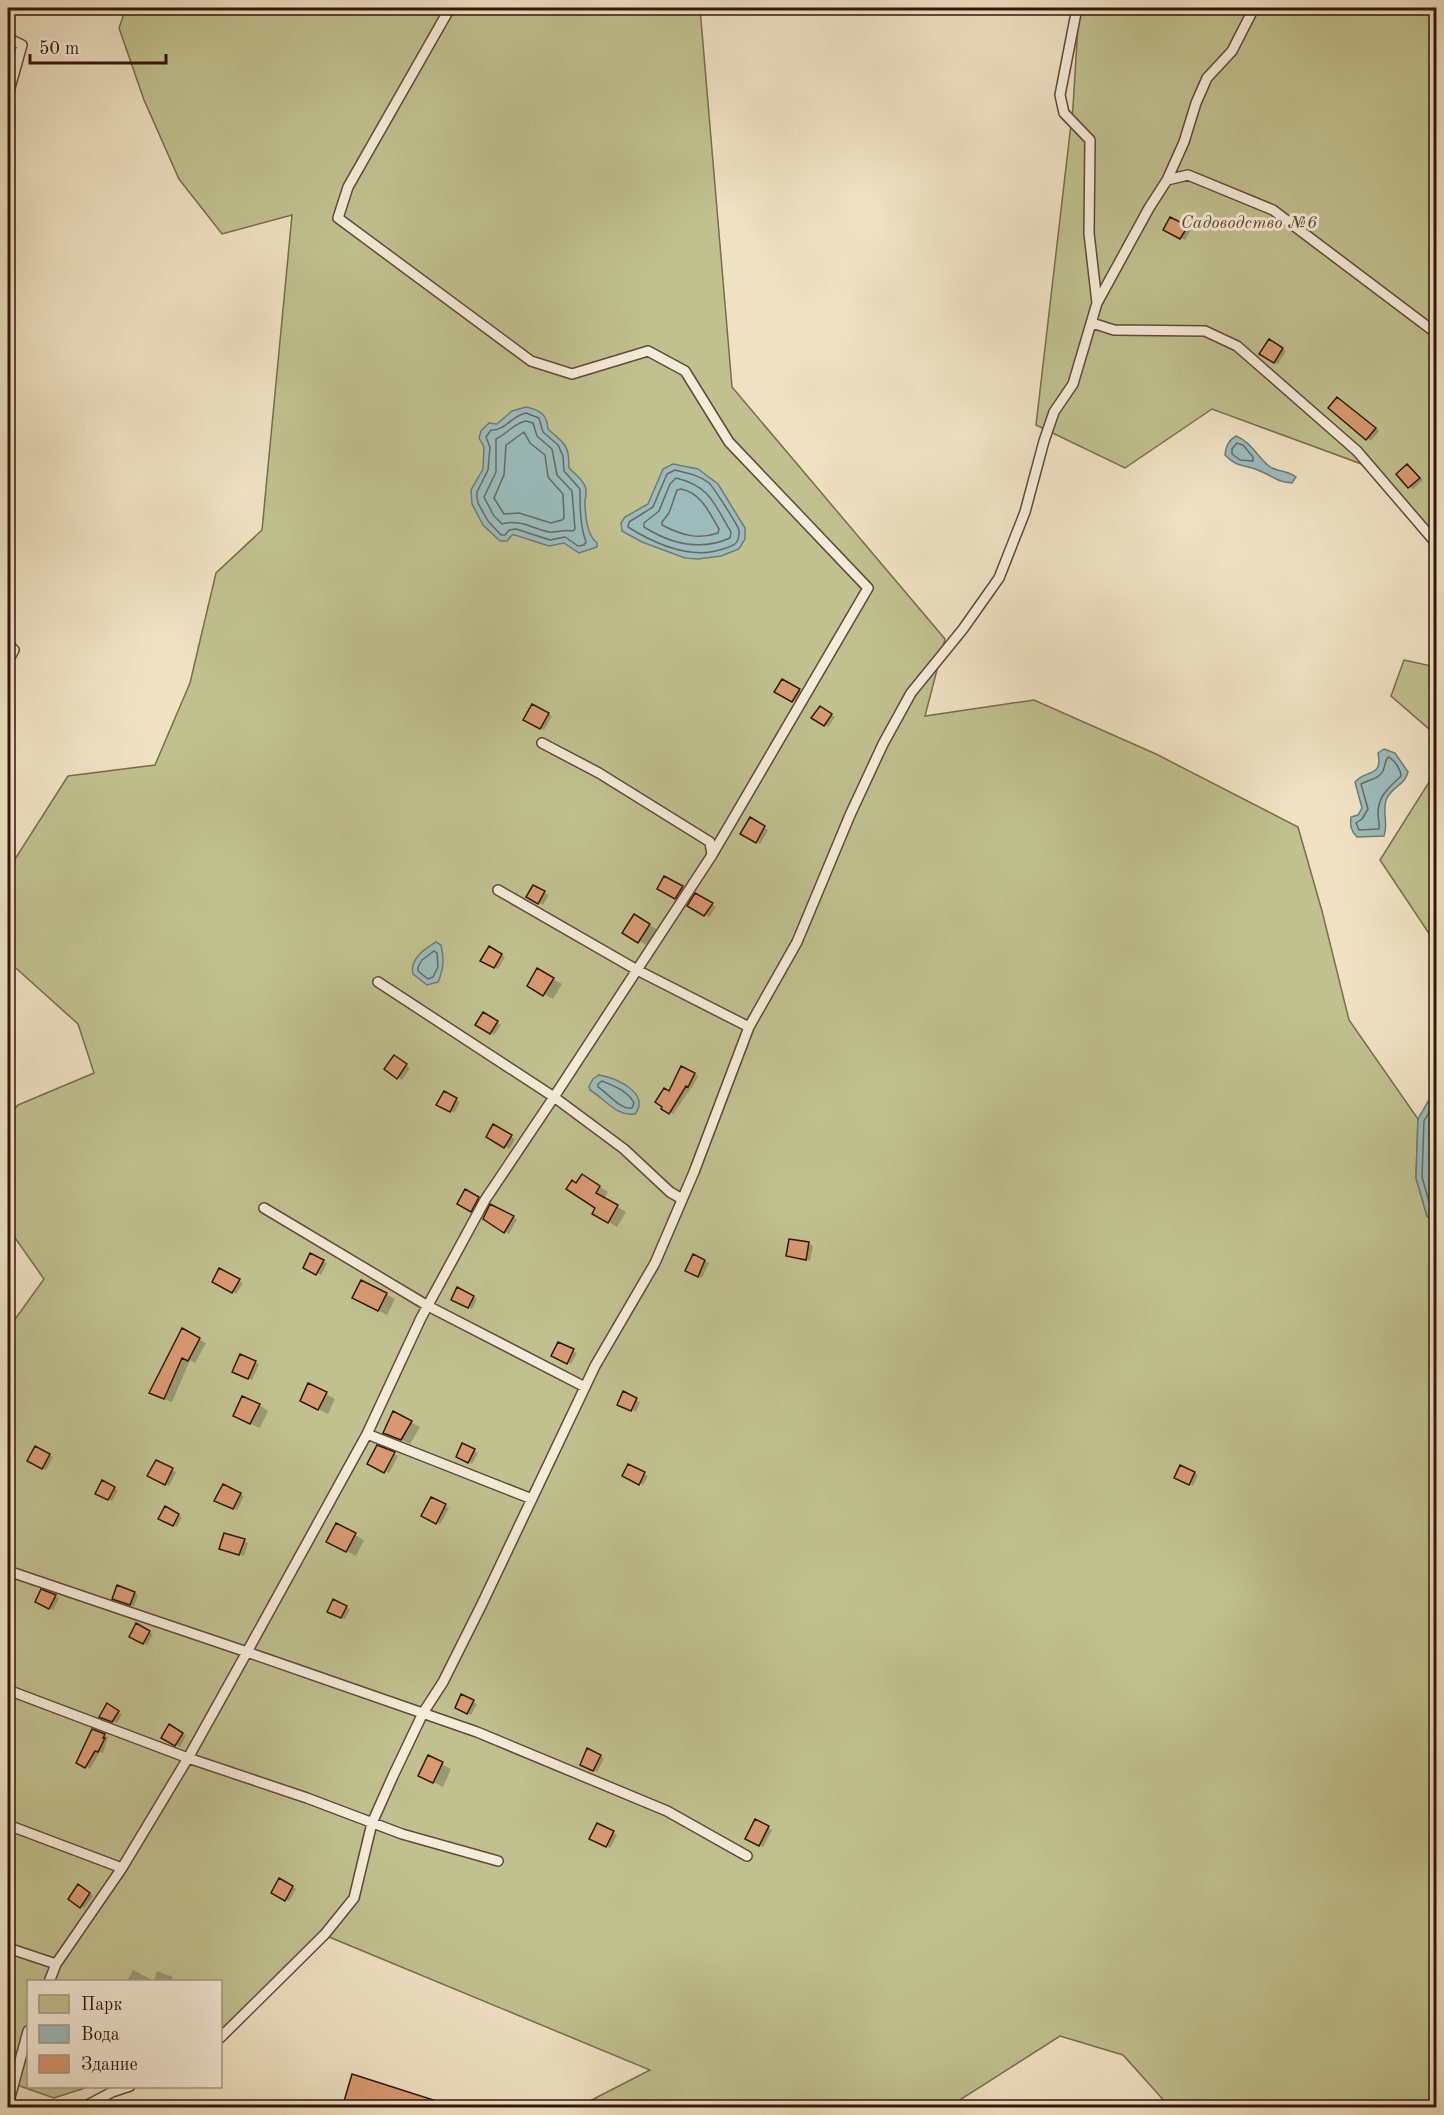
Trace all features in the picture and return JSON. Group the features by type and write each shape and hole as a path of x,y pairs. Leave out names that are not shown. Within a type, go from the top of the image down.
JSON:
{"lane":[{"path":"50,1980 56,1964 122,1868 189,1758 367,1434 428,1305 485,1200 712,855 868,588 729,442 685,371 648,351 572,374 531,361 338,218 348,187 450,8"},
{"path":"1077,8 1060,95 1064,113 1090,140 1089,234 1097,303"},
{"path":"222,2036 325,1934 354,1898 372,1823 423,1713 443,1682 482,1604 595,1366 655,1263 748,1027 797,942 855,805 883,744 911,693 963,629 999,578 1025,512 1054,412 1074,384 1097,303 1167,180 1184,142 1196,103 1208,78 1232,51 1254,8"},
{"path":"8,38 22,45 8,95"},
{"path":"1167,180 1188,175 1273,210 1435,332"},
{"path":"1092,322 1114,330 1205,331 1237,346 1357,451 1437,543"},
{"path":"8,644 14,650 8,661"},
{"path":"542,743 598,773 710,842 712,855"},
{"path":"498,890 637,970 748,1027"},
{"path":"378,982 554,1098 624,1149 670,1192 682,1199"},
{"path":"264,1208 428,1305 585,1387"},
{"path":"367,1434 532,1499"},
{"path":"8,1571 477,1732 667,1810 747,1856"},
{"path":"8,1690 402,1834 498,1861"},
{"path":"8,1825 122,1868"},
{"path":"8,1948 56,1964"},
{"path":"8,2105 27,2035"},
{"path":"82,2108 123,2088"}],"green space":[{"path":"126,8 700,8 732,387 945,639 925,716 1034,700 1156,754 1298,827 1349,1020 1418,1119 1416,1178 1427,1216 1436,1225 1436,2107 1174,2107 1167,2104 1123,2055 1060,2036 958,2101 965,2107 578,2107 650,2070 329,1937 222,2036 222,1980 27,1980 27,2088 85,2088 54,2098 8,2082 8,1329 44,1279 8,1228 8,1116 18,1105 94,1073 78,1024 8,961 8,870 68,776 155,765 190,683 216,573 262,530 292,215 222,234 179,179 144,100 119,28"},
{"name":"Садоводство №6","path":"1079,8 1436,8 1436,548 1375,469 1212,409 1125,468 1036,425 1073,107"},
{"path":"1404,660 1436,667 1436,735 1391,696"},
{"path":"1436,771 1436,944 1380,860"}],"water":[{"path":"526,407 542,413 548,429 562,441 567,449 569,468 586,488 587,524 597,547 579,553 564,543 549,546 515,535 507,541 500,541 483,525 472,504 471,490 483,469 484,447 479,438 481,431 489,423 497,424 512,411"},
{"path":"1236,436 1250,445 1269,466 1296,477 1292,483 1278,480 1238,464 1225,455 1229,442"},
{"path":"673,464 698,469 718,484 745,528 745,539 739,549 721,556 685,558 642,542 622,531 621,523 625,517 648,504 663,469"},
{"path":"1384,749 1395,753 1408,772 1385,803 1384,836 1357,837 1351,828 1351,817 1358,815 1362,808 1355,782 1376,770 1379,761 1378,753"},
{"path":"436,942 441,945 442,968 438,982 427,985 413,974 413,964 419,955"},
{"path":"599,1075 622,1083 635,1093 639,1099 639,1106 635,1114 622,1113 590,1090 589,1086 593,1079"},
{"path":"1433,1093 1436,1096 1436,1224 1427,1216 1416,1178 1418,1119"}],"building":[{"path":"1170,217 1188,226 1180,239 1163,230"},
{"path":"1269,339 1283,348 1274,363 1259,354"},
{"path":"1337,397 1376,428 1366,440 1328,408"},
{"path":"1407,464 1420,478 1408,488 1396,474"},
{"path":"782,679 800,689 792,702 774,692"},
{"path":"532,704 549,713 540,729 523,720"},
{"path":"820,706 832,714 824,726 811,718"},
{"path":"750,817 765,826 756,843 740,834"},
{"path":"664,876 683,886 675,899 657,889"},
{"path":"533,885 545,891 538,904 526,897"},
{"path":"695,893 713,903 704,916 687,906"},
{"path":"634,914 650,924 638,943 622,933"},
{"path":"489,946 502,954 494,968 480,961"},
{"path":"537,968 554,978 543,996 527,986"},
{"path":"483,1012 498,1021 490,1034 475,1025"},
{"path":"394,1055 407,1064 397,1079 384,1069"},
{"path":"681,1066 695,1073 669,1114 655,1102 664,1088 669,1091"},
{"path":"444,1091 457,1098 450,1112 436,1105"},
{"path":"493,1124 512,1135 504,1148 486,1137"},
{"path":"582,1174 600,1186 596,1193 618,1205 608,1223 592,1214 595,1208 566,1189 572,1180 576,1183"},
{"path":"465,1189 479,1197 471,1212 457,1204"},
{"path":"490,1204 514,1216 504,1233 483,1219"},
{"path":"789,1239 809,1242 806,1260 786,1256"},
{"path":"310,1253 324,1260 316,1275 303,1268"},
{"path":"693,1254 705,1260 698,1277 685,1271"},
{"path":"219,1268 240,1279 232,1293 212,1282"},
{"path":"361,1280 387,1293 378,1311 352,1298"},
{"path":"457,1287 474,1296 468,1308 451,1300"},
{"path":"182,1328 200,1338 188,1361 182,1358 164,1399 149,1393"},
{"path":"558,1342 574,1349 567,1364 551,1356"},
{"path":"240,1354 256,1361 248,1379 232,1372"},
{"path":"308,1383 327,1392 318,1410 300,1401"},
{"path":"623,1391 637,1398 631,1411 617,1405"},
{"path":"242,1396 260,1404 250,1424 233,1416"},
{"path":"393,1411 412,1421 401,1440 383,1433"},
{"path":"462,1443 475,1449 468,1463 456,1457"},
{"path":"377,1445 395,1452 384,1473 367,1464"},
{"path":"35,1446 50,1454 42,1469 27,1461"},
{"path":"156,1460 173,1468 165,1485 147,1476"},
{"path":"628,1464 645,1472 639,1485 622,1476"},
{"path":"1180,1465 1195,1472 1189,1485 1174,1478"},
{"path":"102,1480 115,1487 108,1500 95,1494"},
{"path":"223,1484 241,1493 233,1509 214,1501"},
{"path":"431,1497 446,1504 436,1524 421,1516"},
{"path":"165,1506 179,1514 173,1526 158,1519"},
{"path":"336,1523 356,1533 346,1552 326,1542"},
{"path":"224,1533 245,1539 239,1555 219,1549"},
{"path":"117,1585 135,1592 130,1605 112,1599"},
{"path":"41,1589 56,1595 49,1609 35,1602"},
{"path":"333,1599 347,1606 341,1618 327,1612"},
{"path":"136,1623 150,1631 143,1644 129,1637"},
{"path":"461,1694 474,1700 467,1714 455,1708"},
{"path":"107,1703 119,1711 112,1722 99,1717"},
{"path":"169,1724 183,1733 175,1746 161,1738"},
{"path":"92,1729 105,1734 103,1738 105,1738 98,1752 95,1751 85,1768 76,1763"},
{"path":"587,1748 601,1755 593,1771 580,1765"},
{"path":"428,1755 443,1762 433,1783 418,1776"},
{"path":"755,1819 769,1826 759,1846 745,1839"},
{"path":"597,1823 614,1831 606,1847 589,1839"},
{"path":"279,1878 293,1886 285,1901 271,1893"},
{"path":"78,1884 90,1893 80,1908 68,1899"},
{"path":"352,2074 446,2104 446,2108 342,2108"}]}
